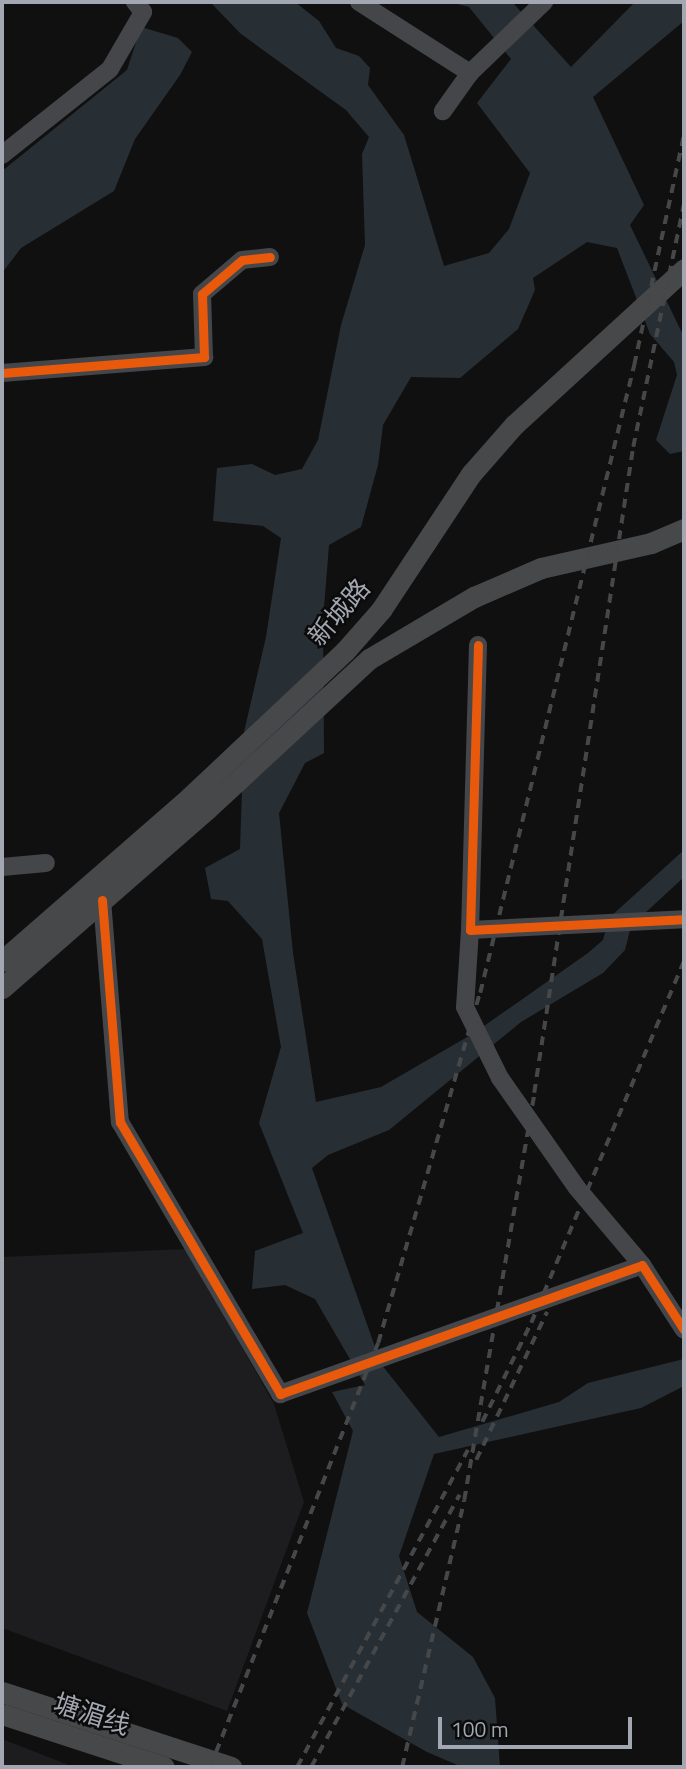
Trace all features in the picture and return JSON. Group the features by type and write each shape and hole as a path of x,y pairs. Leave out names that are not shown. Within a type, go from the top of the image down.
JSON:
{"main road":[{"name":"新城路","path":"2,961 239,751 327,668 381,610 471,474 572,368 632,318 684,269"},
{"name":"新城路","path":"2,988 235,782 326,695 409,632 474,597 541,568 651,543 684,529"},
{"path":"2,1692 232,1767"},
{"name":"塘湄线","path":"2,1714 164,1767"}],"street":[{"path":"2,155 110,69 143,12 135,2"},
{"path":"359,2 470,73"},
{"path":"443,111 470,73 536,5"},
{"path":"2,373 204,357 202,294 242,260 270,257"},
{"path":"478,645 470,930 465,1007 500,1078 577,1188 642,1265 684,1330"},
{"path":"2,867 46,863"},
{"path":"102,900 120,1122 279,1394 642,1265"},
{"path":"470,930 684,919"}],"shaded area":[{"path":"210,2 295,2 319,21 336,48 359,56 370,68 368,85 404,135 444,266 489,253 509,229 530,173 477,103 511,59 469,7 450,2 513,3 571,67 635,2 684,2 684,21 593,97 644,205 630,225 684,337 684,451 670,454 656,440 677,375 674,362 650,334 617,248 587,242 533,278 535,290 518,329 460,378 411,377 383,425 378,465 361,527 329,545 323,620 324,753 305,763 279,813 293,953 316,1102 381,1087 474,1033 603,940 609,918 684,850 684,877 631,926 625,950 603,973 521,1022 389,1130 328,1155 312,1168 381,1364 439,1437 559,1402 588,1383 684,1359 684,1386 641,1408 434,1454 399,1556 417,1612 473,1657 495,1698 500,1767 462,1767 427,1752 342,1704 307,1613 353,1431 332,1392 365,1385 315,1299 285,1285 252,1289 255,1251 303,1233 259,1123 281,1047 262,939 228,901 211,899 205,868 240,849 244,732 266,637 281,538 263,526 213,521 217,468 252,464 275,475 302,469 318,440 341,325 365,245 362,154 369,137 346,110 241,34"},
{"path":"141,27 178,38 192,52 180,75 135,139 114,191 21,248 2,273 2,171 127,70"},
{"path":"187,1249 274,1404 304,1502 227,1711 2,1628 2,1257"},
{"path":"2,1739 74,1767 2,1767"}],"railway":[{"path":"210,1767 378,1343 480,993 634,365 684,134"},
{"path":"402,1767 464,1500 534,1093 633,447 684,203"},
{"path":"482,1422 531,1323 684,961"},
{"path":"476,1460 547,1312"},
{"path":"297,1767 468,1450"},
{"path":"311,1767 459,1495"}],"cycle path":[{"path":"2,373 204,357 202,294 242,260 270,257"},
{"path":"478,645 470,930 684,919"},
{"path":"102,900 120,1122 280,1394 642,1265 684,1330"}]}
